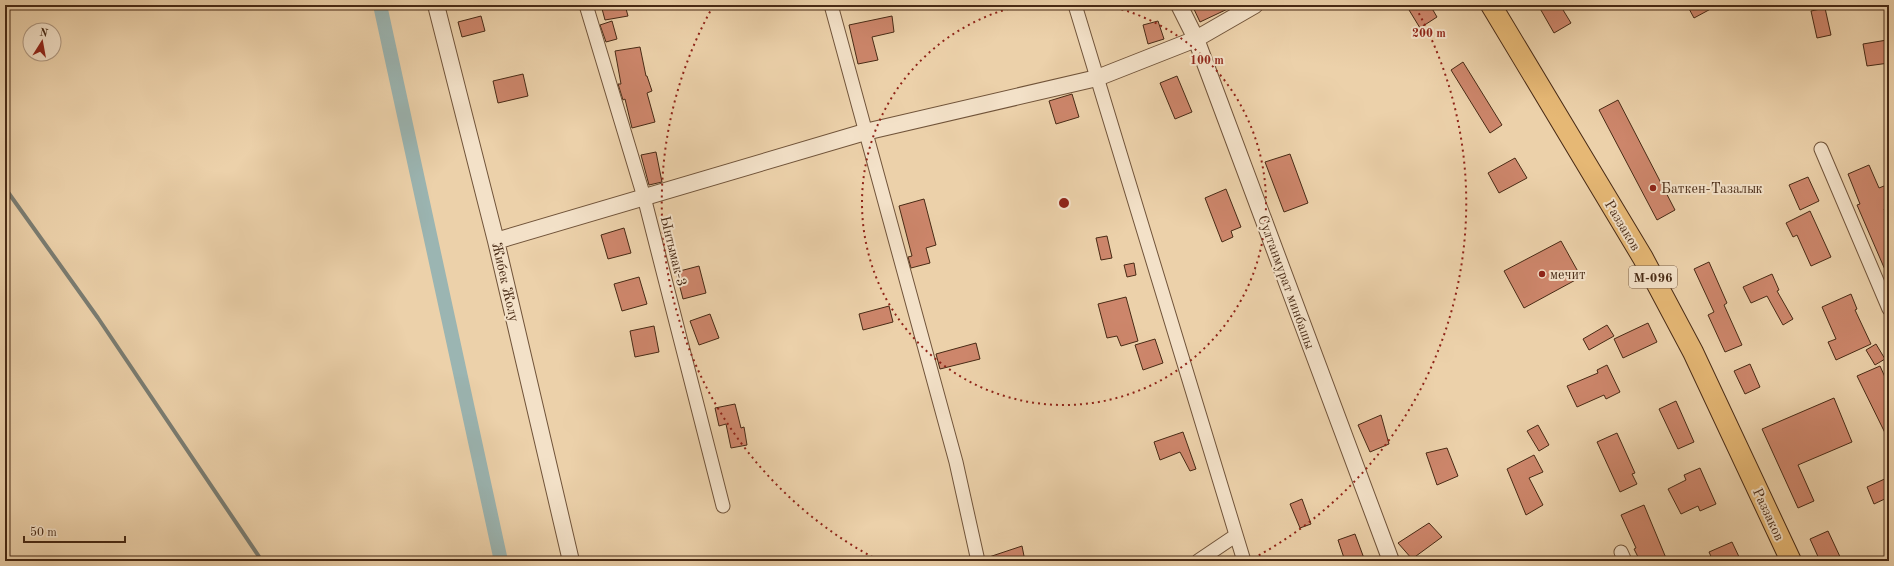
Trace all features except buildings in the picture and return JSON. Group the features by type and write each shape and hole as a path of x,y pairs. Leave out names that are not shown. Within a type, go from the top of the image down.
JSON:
{"main road":[{"name":"Раззаков","path":"1491,5 1643,258 1693,352 1791,561"}],"street":[{"name":"Жибек Жолу","path":"436,5 496,241 572,561"},
{"name":"Ынтымак-3","path":"586,5 644,197 723,506"},
{"path":"830,5 956,462 978,561"},
{"path":"1075,5 1176,332 1244,561"},
{"name":"Султанмурат минбашы","path":"1180,5 1196,39 1391,561"},
{"path":"496,241 865,132 1097,78 1196,39 1255,5"},
{"path":"1821,149 1889,309"},
{"path":"1198,561 1236,536"}],"waterway":[{"path":"380,5 501,561"},
{"path":"5,188 98,318 262,561"}],"place":[{"name":"Баткен-Тазалык","path":"1653,188"},
{"name":"мечит","path":"1542,274"}]}
